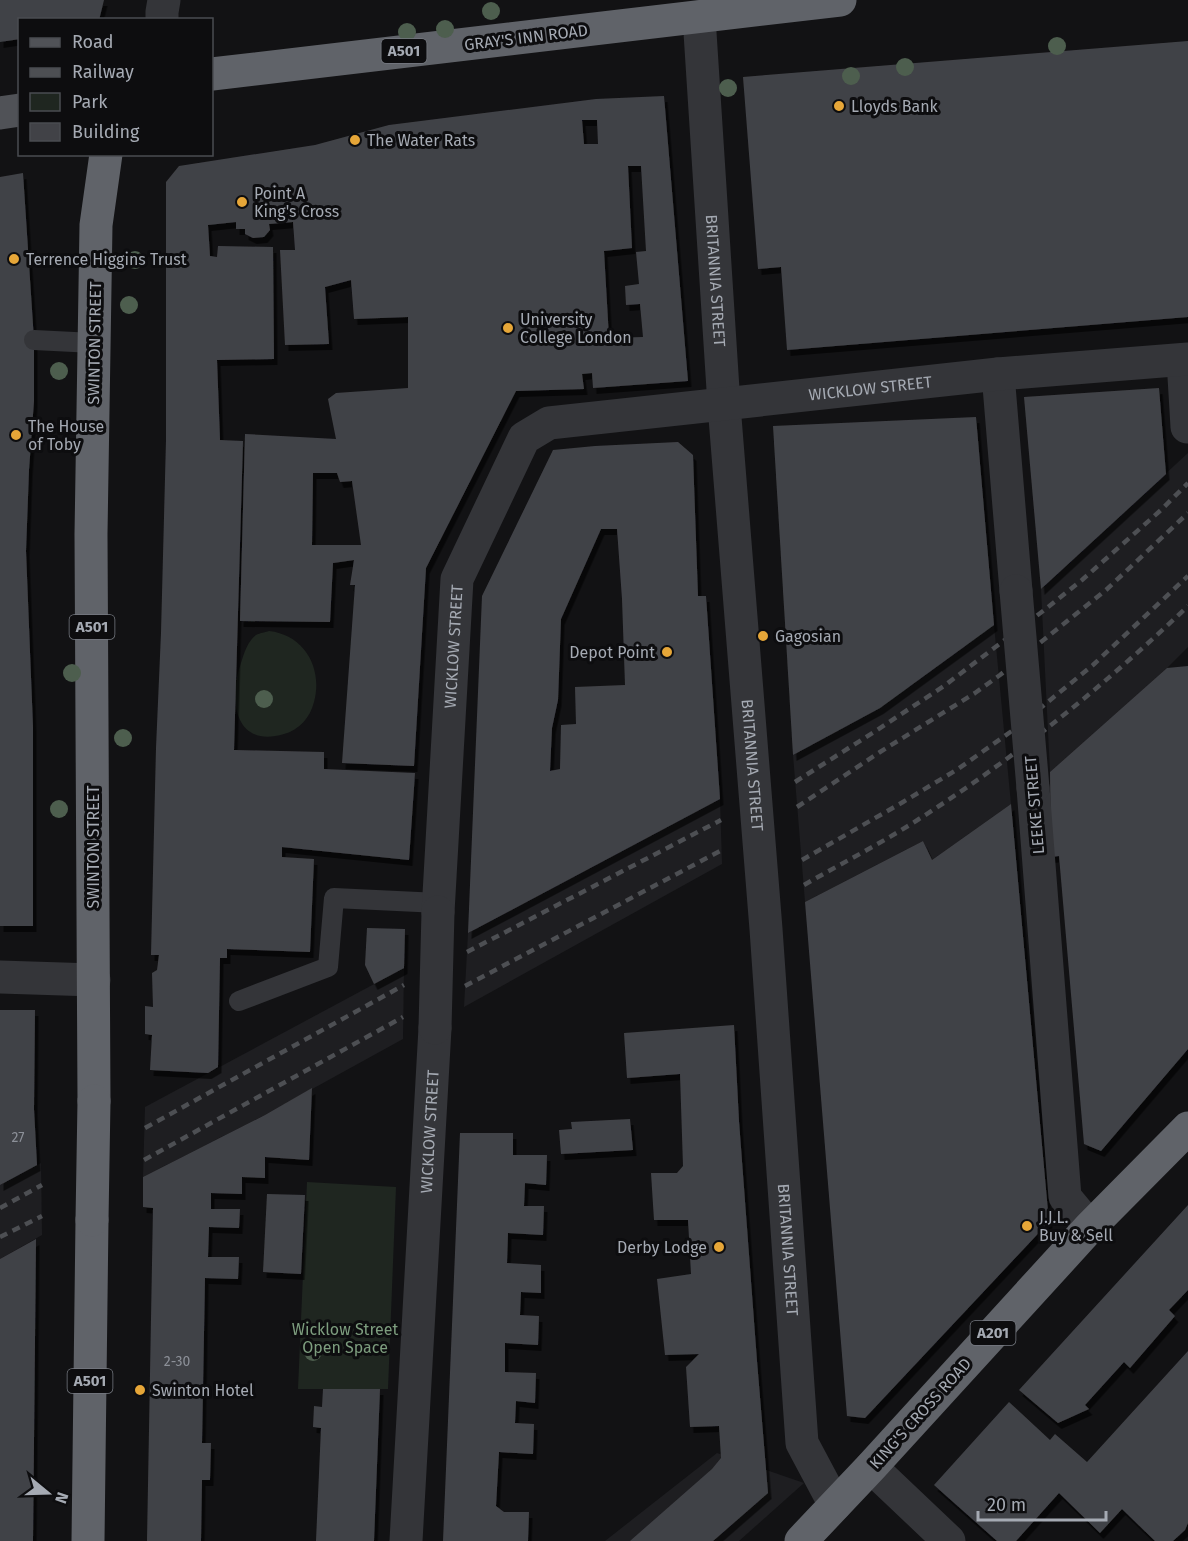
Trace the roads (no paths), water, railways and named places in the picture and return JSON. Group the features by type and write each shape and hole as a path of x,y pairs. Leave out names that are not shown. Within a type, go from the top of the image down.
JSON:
{"highway":[{"name":"GRAY'S INN ROAD","path":"213,74 840,0"},
{"name":"SWINTON STREET","path":"88,1541 94,1101 91,534 96,225 106,156"},
{"name":"KING'S CROSS ROAD","path":"801,1541 1090,1227 1188,1128"}],"main road":[{"path":"0,113 18,110"}],"street":[{"path":"162,18 164,0"},
{"name":"BRITANNIA STREET","path":"699,17 724,405 766,929 802,1443 835,1505"},
{"path":"1186,359 1187,427"},
{"name":"WICKLOW STREET","path":"406,1541 435,1028 439,908 457,579 524,438 549,423 998,374 1186,359"},
{"name":"LEEKE STREET","path":"998,374 1065,1197 1090,1227"},
{"path":"0,977 94,981"},
{"path":"871,1467 949,1541"}],"lane":[{"path":"34,340 94,343"},
{"path":"239,1001 328,967 334,898 439,908"}],"railway":[{"path":"795,782 944,686 1043,611 1082,580 1188,483"},
{"path":"797,807 1000,675 1106,590 1188,513"},
{"path":"802,860 958,769 1016,728 1093,665 1188,576"},
{"path":"804,885 905,828 990,771 1092,692 1188,606"},
{"path":"467,952 721,820"},
{"path":"465,986 722,850"},
{"path":"145,1128 404,985"},
{"path":"144,1160 403,1017"},
{"path":"0,1208 42,1185"},
{"path":"0,1237 42,1216"}],"place":[{"name":"Lloyds Bank","path":"839,106"},
{"name":"The Water Rats","path":"355,140"},
{"name":"Point A King's Cross","path":"242,202"},
{"name":"Terrence Higgins Trust","path":"14,259"},
{"name":"University College London","path":"508,328"},
{"name":"The House of Toby","path":"16,435"},
{"name":"Gagosian","path":"763,636"},
{"name":"Depot Point","path":"667,652"},
{"name":"J.J.L. Buy & Sell","path":"1027,1226"},
{"name":"Derby Lodge","path":"719,1247"},
{"name":"Swinton Hotel","path":"140,1390"}],"park label":[{"name":"Wicklow Street Open Space","path":"345,1338"}]}
